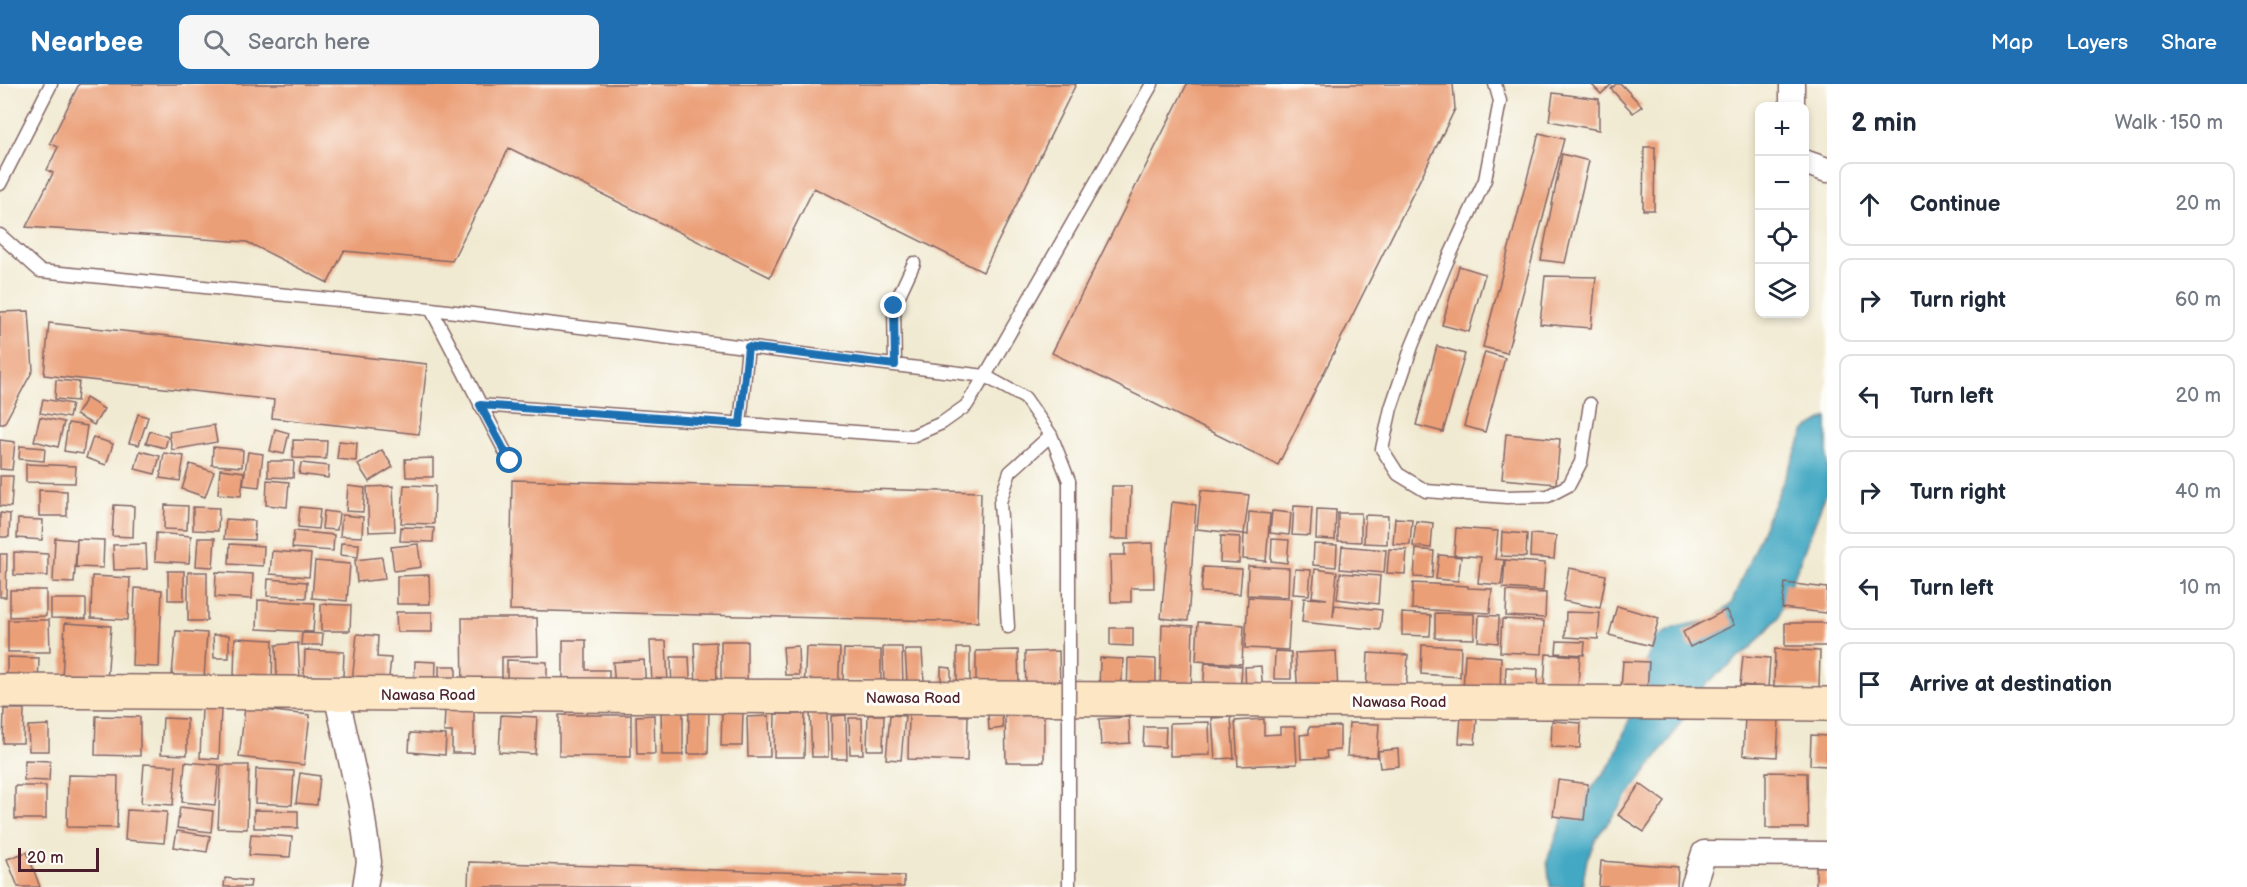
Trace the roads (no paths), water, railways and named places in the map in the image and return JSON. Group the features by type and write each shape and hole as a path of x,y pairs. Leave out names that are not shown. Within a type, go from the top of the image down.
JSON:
{"street":[{"path":"1792,84 1792,102"},
{"path":"1809,164 1827,170"},
{"name":"Nawasa Road","path":"0,691 1827,704"},
{"path":"336,694 361,805 369,862 365,887"},
{"path":"1693,887 1704,853 1827,854"}],"lane":[{"path":"0,184 51,84"},
{"path":"480,405 912,436 942,423 966,406 985,376 1152,84"},
{"path":"1495,84 1500,101 1485,180 1446,264 1412,346 1391,408 1382,449 1398,474 1426,491 1507,497 1548,496 1569,485 1581,462 1590,404"},
{"path":"0,235 40,272 431,309 985,376 1024,398 1051,435 1069,481 1069,887"},
{"path":"895,365 894,306 914,263"},
{"path":"431,309 510,461"},
{"path":"740,424 748,347"},
{"path":"1008,627 1000,502 1010,472 1051,435"}],"water":[{"path":"1827,417 1827,491 1778,618 1752,647 1707,683 1665,746 1597,837 1587,859 1582,887 1550,887 1547,860 1564,817 1592,788 1612,762 1644,683 1647,659 1656,637 1676,627 1711,620 1731,604 1805,430"}]}
